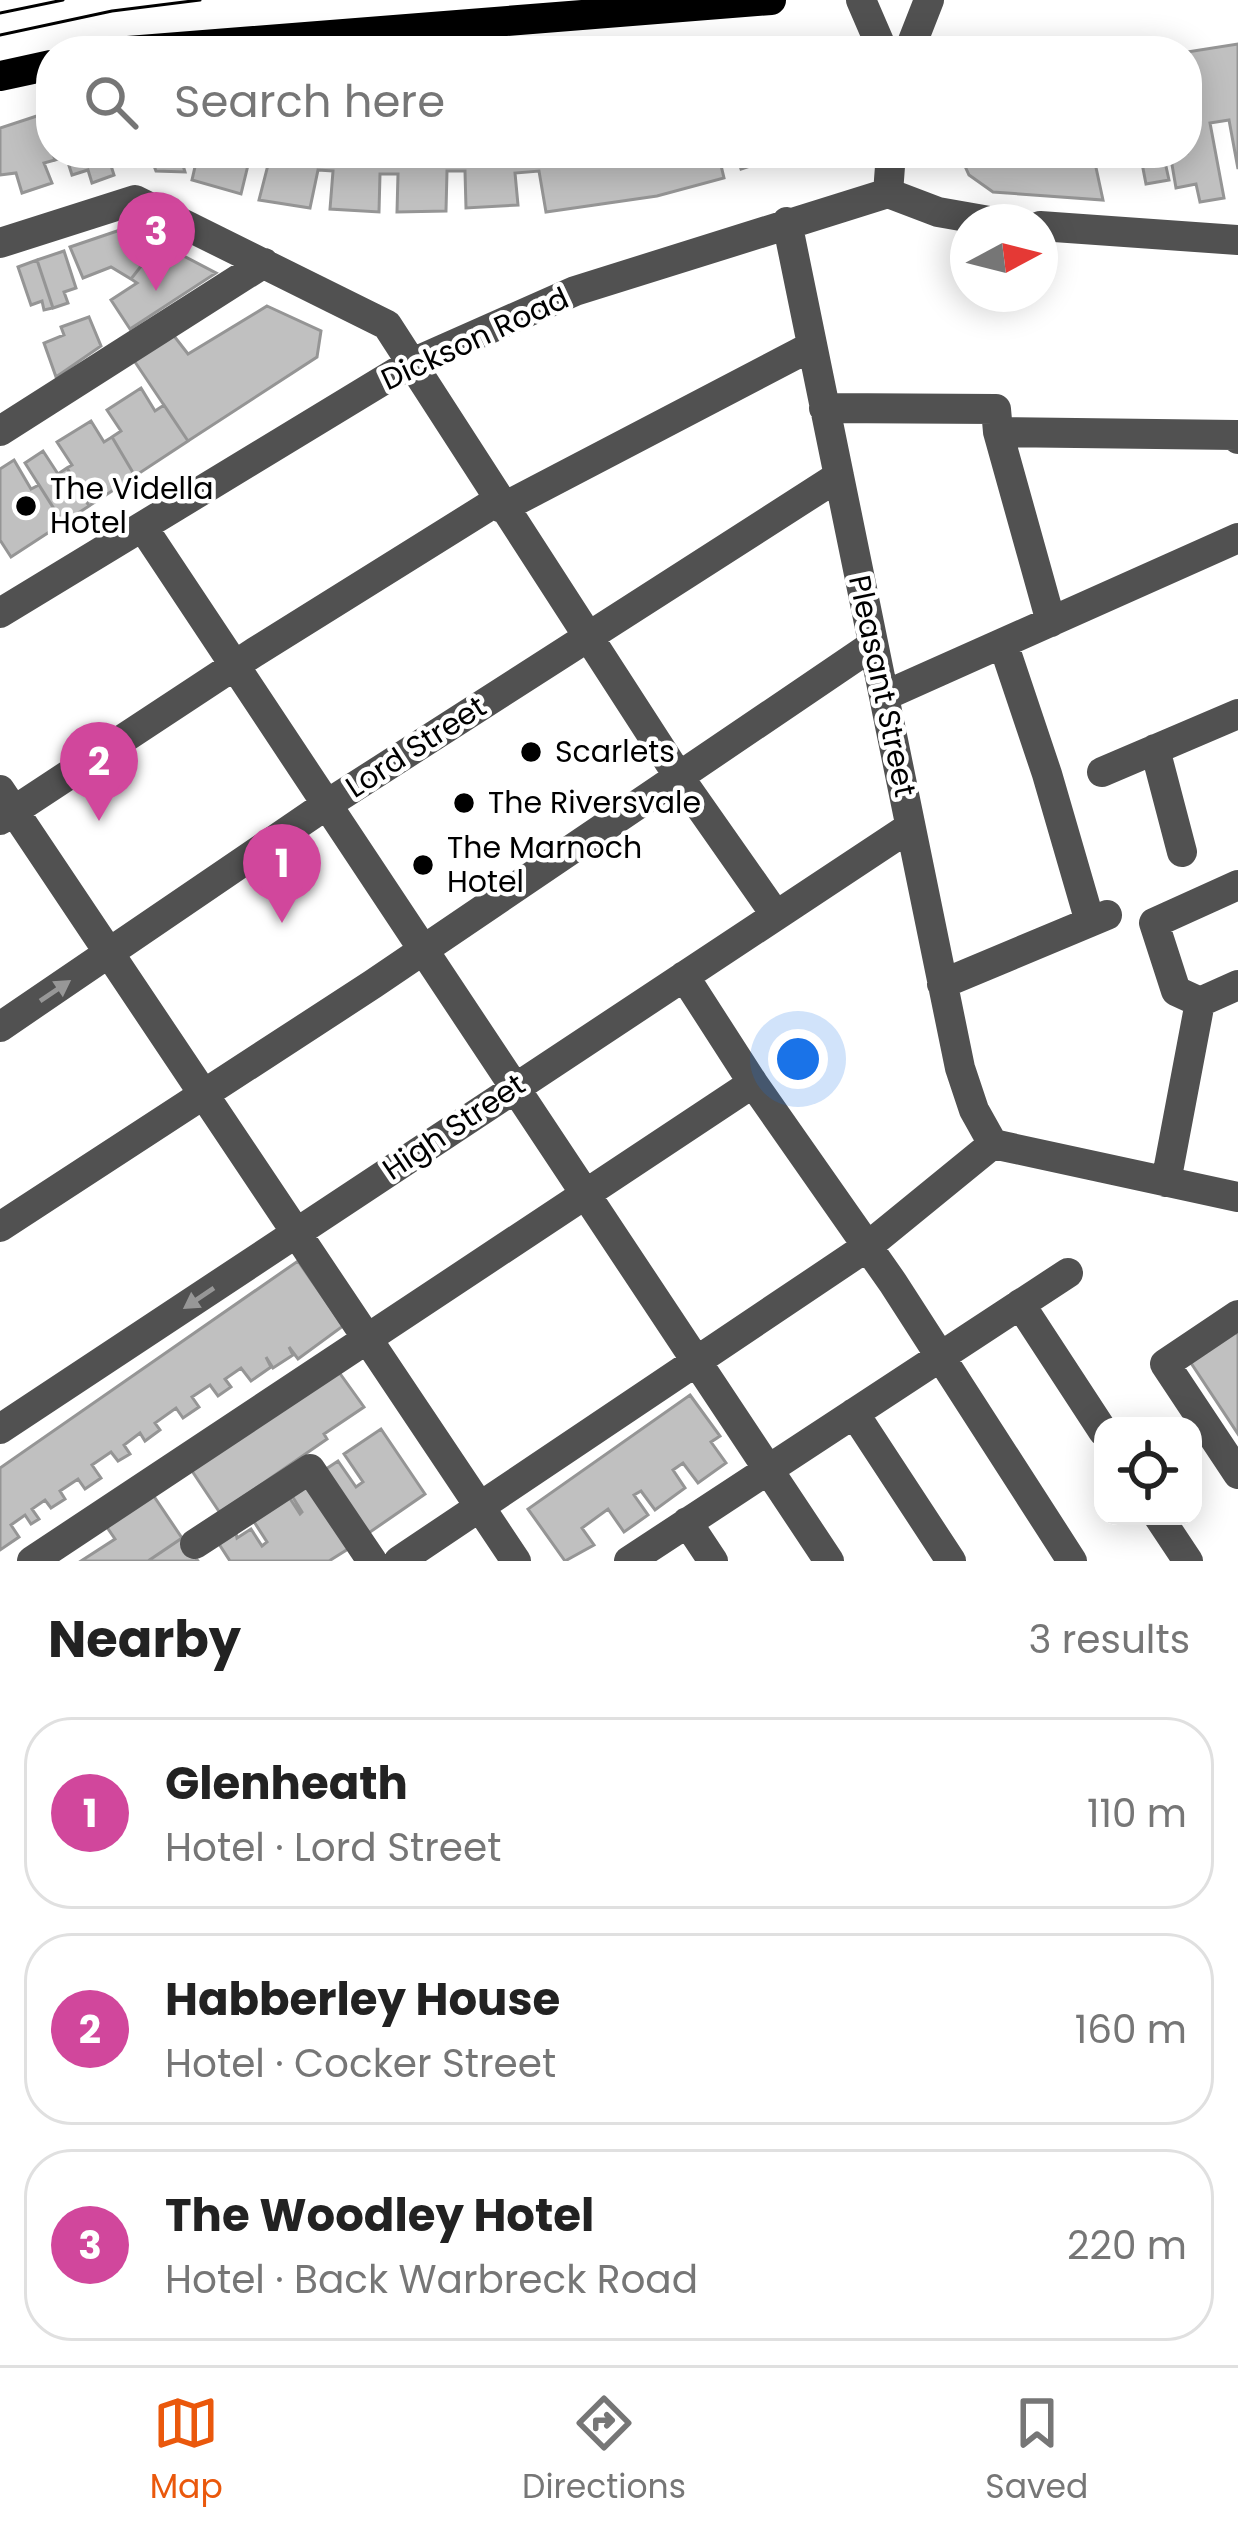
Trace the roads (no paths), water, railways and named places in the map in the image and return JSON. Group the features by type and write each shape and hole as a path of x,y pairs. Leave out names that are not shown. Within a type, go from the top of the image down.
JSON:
{"main road":[{"path":"317,36 771,0"},
{"path":"0,76 36,68"}],"street":[{"path":"861,0 877,36"},
{"path":"915,36 928,0"},
{"path":"890,168 888,193 950,214"},
{"name":"Dickson Road","path":"0,614 410,364 575,291 888,193"},
{"path":"0,243 134,200 387,325 499,504 775,914"},
{"name":"Pleasant Street","path":"787,222 960,1068 974,1110 993,1144"},
{"path":"1058,227 1238,240"},
{"path":"0,431 264,263"},
{"path":"516,1561 109,955 4,807 499,504 812,346"},
{"path":"824,408 996,409 998,432 1051,622"},
{"path":"998,432 1237,435 1238,439"},
{"name":"Lord Street","path":"0,1027 326,805 838,476"},
{"path":"144,529 829,1561"},
{"path":"884,696 1238,538"},
{"path":"942,984 1099,919 1003,643"},
{"path":"0,1227 424,950 874,645"},
{"path":"1102,772 1238,714"},
{"path":"1154,749 1182,852"},
{"name":"High Street","path":"0,1429 910,827"},
{"path":"1238,885 1154,923 1176,991 1200,1002 1238,985"},
{"path":"685,976 868,1246 1072,1561"},
{"path":"1166,1182 1200,1002"},
{"path":"32,1561 754,1083"},
{"path":"399,1561 868,1246 993,1144 1238,1196"},
{"path":"628,1561 1067,1273"},
{"path":"1020,1304 1094,1418"},
{"path":"1238,1315 1165,1364 1238,1474"},
{"path":"854,1413 950,1561"},
{"path":"195,1544 310,1469 372,1561"},
{"path":"687,1522 713,1561"},
{"path":"1165,1525 1188,1561"}],"tram line":[{"path":"0,13 63,0"},
{"path":"0,35 112,11 200,0"}],"place":[{"name":"The Woodley Hotel","path":"156,291"},
{"name":"The Vidella Hotel","path":"26,506"},
{"name":"Scarlets","path":"531,752"},
{"name":"The Riversvale","path":"464,803"},
{"name":"Habberley House","path":"99,821"},
{"name":"The Marnoch Hotel","path":"423,865"},
{"name":"Glenheath","path":"282,923"}]}
